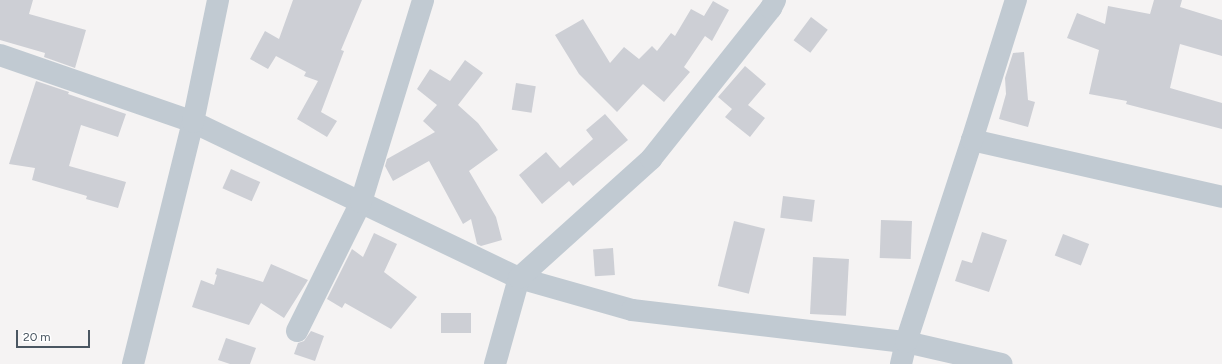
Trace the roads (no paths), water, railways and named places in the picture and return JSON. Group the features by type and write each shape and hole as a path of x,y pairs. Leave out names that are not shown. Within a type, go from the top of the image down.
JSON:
{"street":[{"path":"133,364 193,122 218,0"},
{"path":"297,331 361,202 423,0"},
{"path":"495,364 519,278 651,159 771,8 774,0"},
{"path":"901,364 906,342 1016,0"},
{"path":"0,55 193,122 519,278 632,310 906,342 1002,364"},
{"path":"972,140 1222,197"}]}
